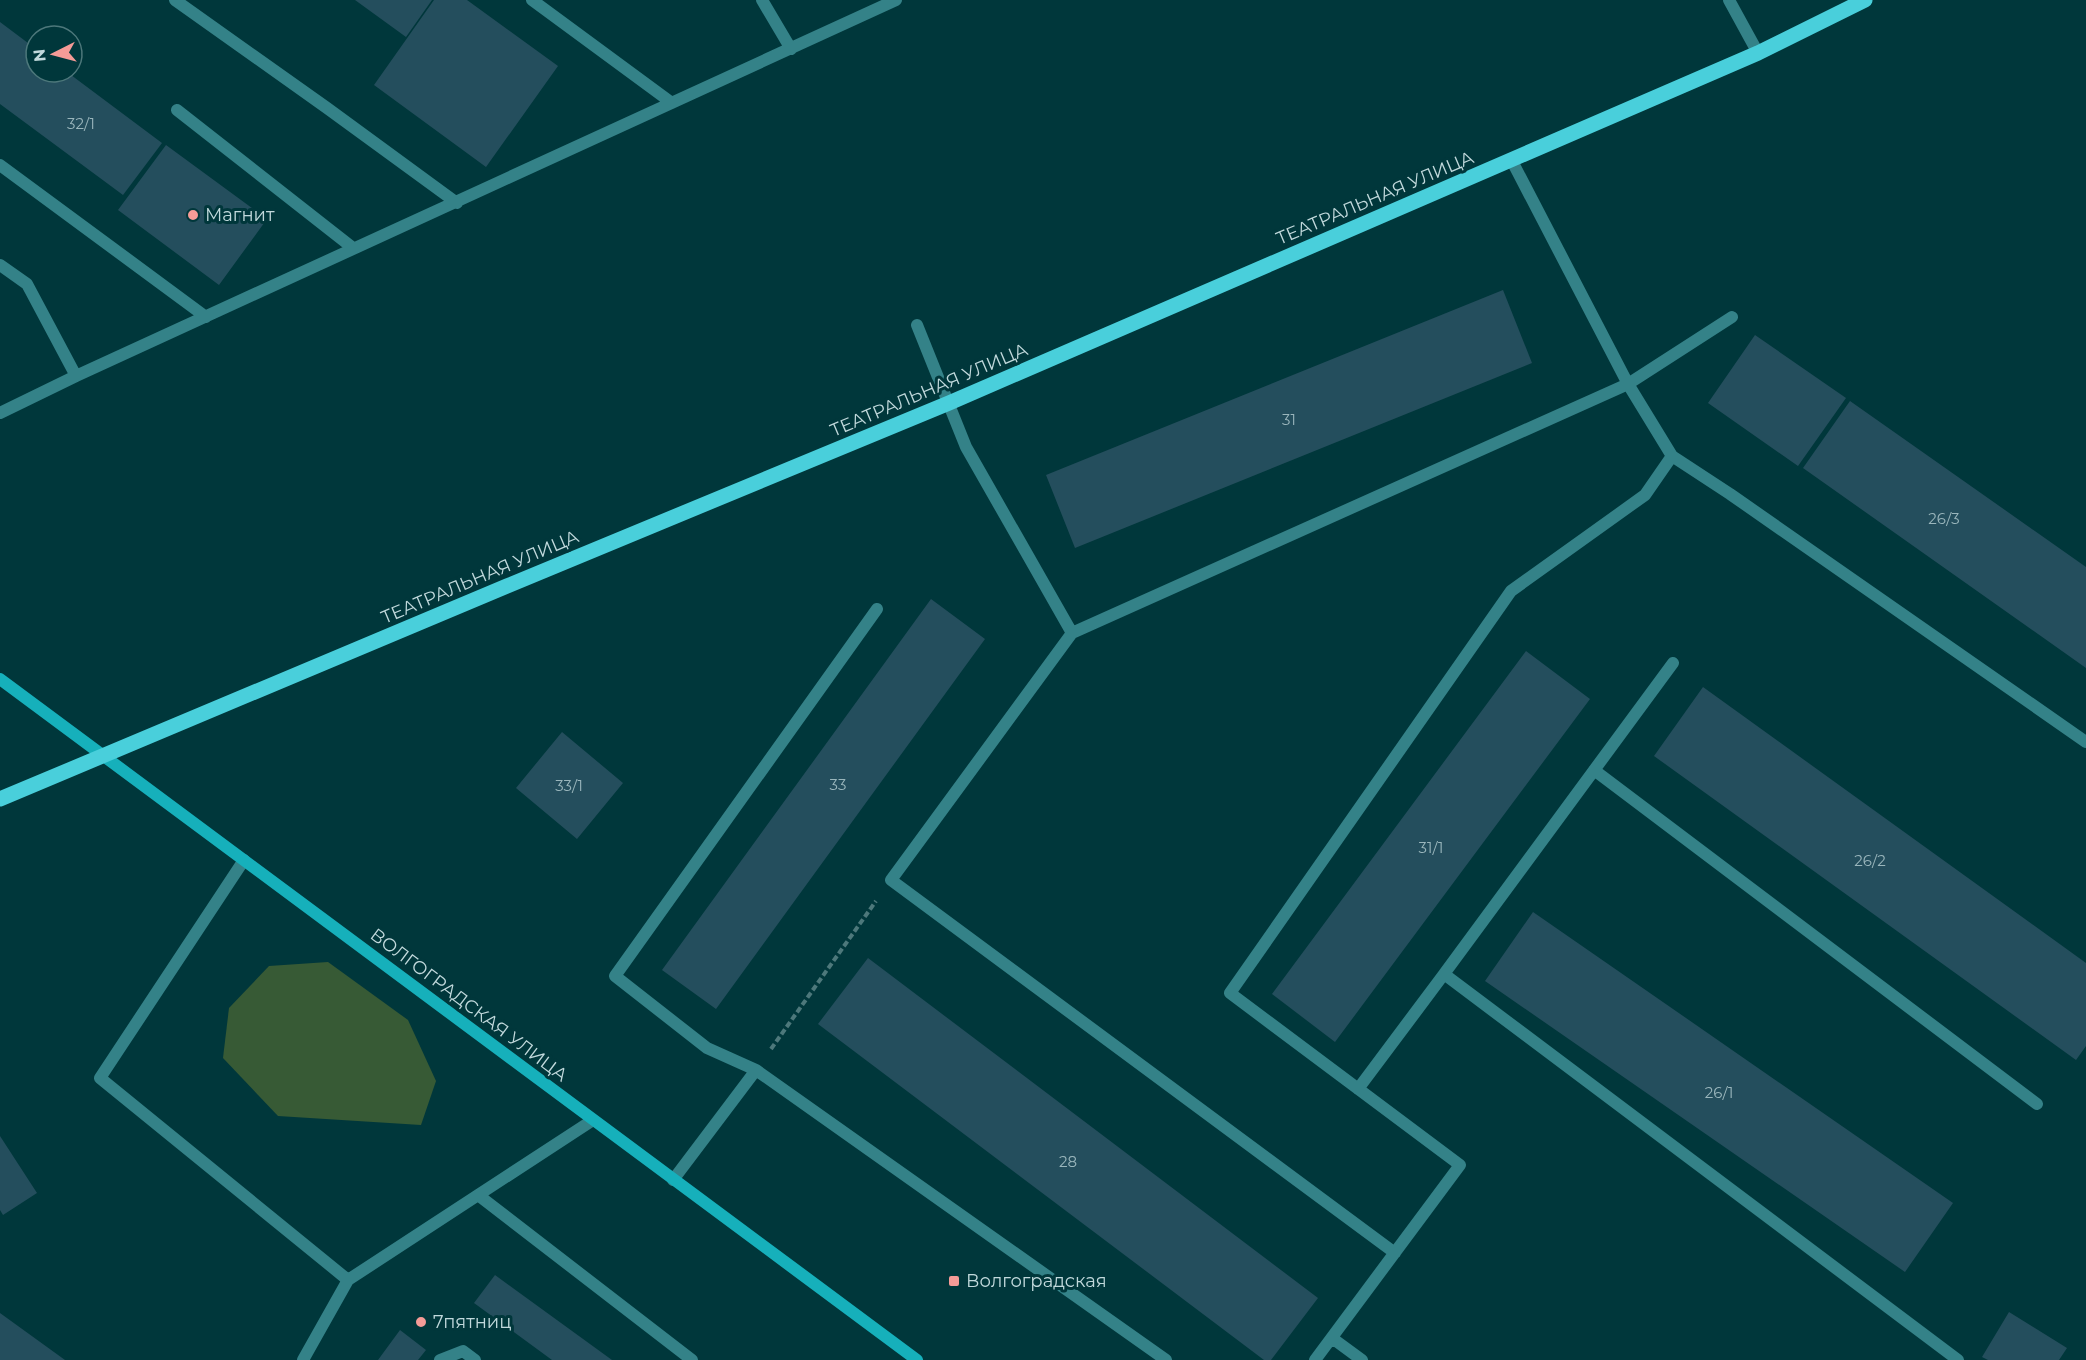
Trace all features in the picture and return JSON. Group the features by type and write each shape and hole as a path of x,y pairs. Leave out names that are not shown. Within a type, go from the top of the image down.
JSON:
{"main road":[{"name":"ТЕАТРАЛЬНАЯ УЛИЦА","path":"0,800 518,581 949,404 1758,53 1865,0"},
{"name":"ВОЛГОГРАДСКАЯ УЛИЦА","path":"0,679 917,1360"}],"lane":[{"path":"175,0 457,203"},
{"path":"532,0 672,103"},
{"path":"762,0 791,49"},
{"path":"0,413 352,248 457,203 896,0"},
{"path":"1729,0 1758,53"},
{"path":"177,110 352,248"},
{"path":"1512,161 1628,384 1672,456 2086,742"},
{"path":"0,165 206,317"},
{"path":"0,265 27,284 76,376"},
{"path":"1395,1253 891,880 1072,633 1628,384 1732,317"},
{"path":"917,325 966,447 1072,633"},
{"path":"1315,1360 1460,1166 1230,993 1511,591 1646,495 1672,456"},
{"path":"877,609 615,976 708,1048 756,1070 1167,1360"},
{"path":"1358,1089 1673,663"},
{"path":"1594,770 2037,1104"},
{"path":"244,860 100,1078 348,1280"},
{"path":"1444,974 1958,1360"},
{"path":"673,1180 756,1070"},
{"path":"303,1360 348,1280 593,1120"},
{"path":"478,1195 692,1360"},
{"path":"1332,1338 1362,1360"},
{"path":"440,1360 463,1351 475,1360"}],"path":[{"path":"756,1070 891,880"}],"green space":[{"path":"328,962 408,1020 436,1081 421,1125 278,1116 223,1058 229,1008 269,966"}],"building":[{"path":"355,0 432,0 406,37"},
{"path":"434,0 467,0 558,66 486,167 374,85"},
{"path":"0,22 24,40 24,84 83,84 162,143 123,195 0,104"},
{"name":"Магнит","path":"166,145 267,219 219,285 118,210"},
{"path":"1503,290 1532,363 1075,548 1046,475"},
{"path":"1755,335 1846,398 1798,466 1708,403"},
{"path":"1850,401 2086,567 2086,668 1803,468"},
{"path":"931,599 985,639 716,1009 662,970"},
{"path":"1526,651 1590,699 1335,1042 1272,994"},
{"path":"1703,687 2086,963 2086,1046 2076,1060 1654,756"},
{"path":"562,732 623,783 577,839 516,788"},
{"path":"1533,912 1953,1203 1905,1272 1485,981"},
{"path":"868,958 1318,1298 1271,1360 1264,1360 818,1024"},
{"path":"0,1136 37,1193 3,1215 0,1210"},
{"path":"495,1275 612,1360 552,1360 474,1303"},
{"path":"2009,1312 2067,1348 2059,1360 1988,1360 1982,1357"},
{"path":"0,1313 65,1360 0,1360"},
{"path":"400,1330 426,1350 418,1360 378,1360"}],"place":[{"name":"Магнит","path":"193,215"},
{"name":"Волгоградская","path":"954,1281"},
{"name":"7пятниц","path":"421,1322"}]}
